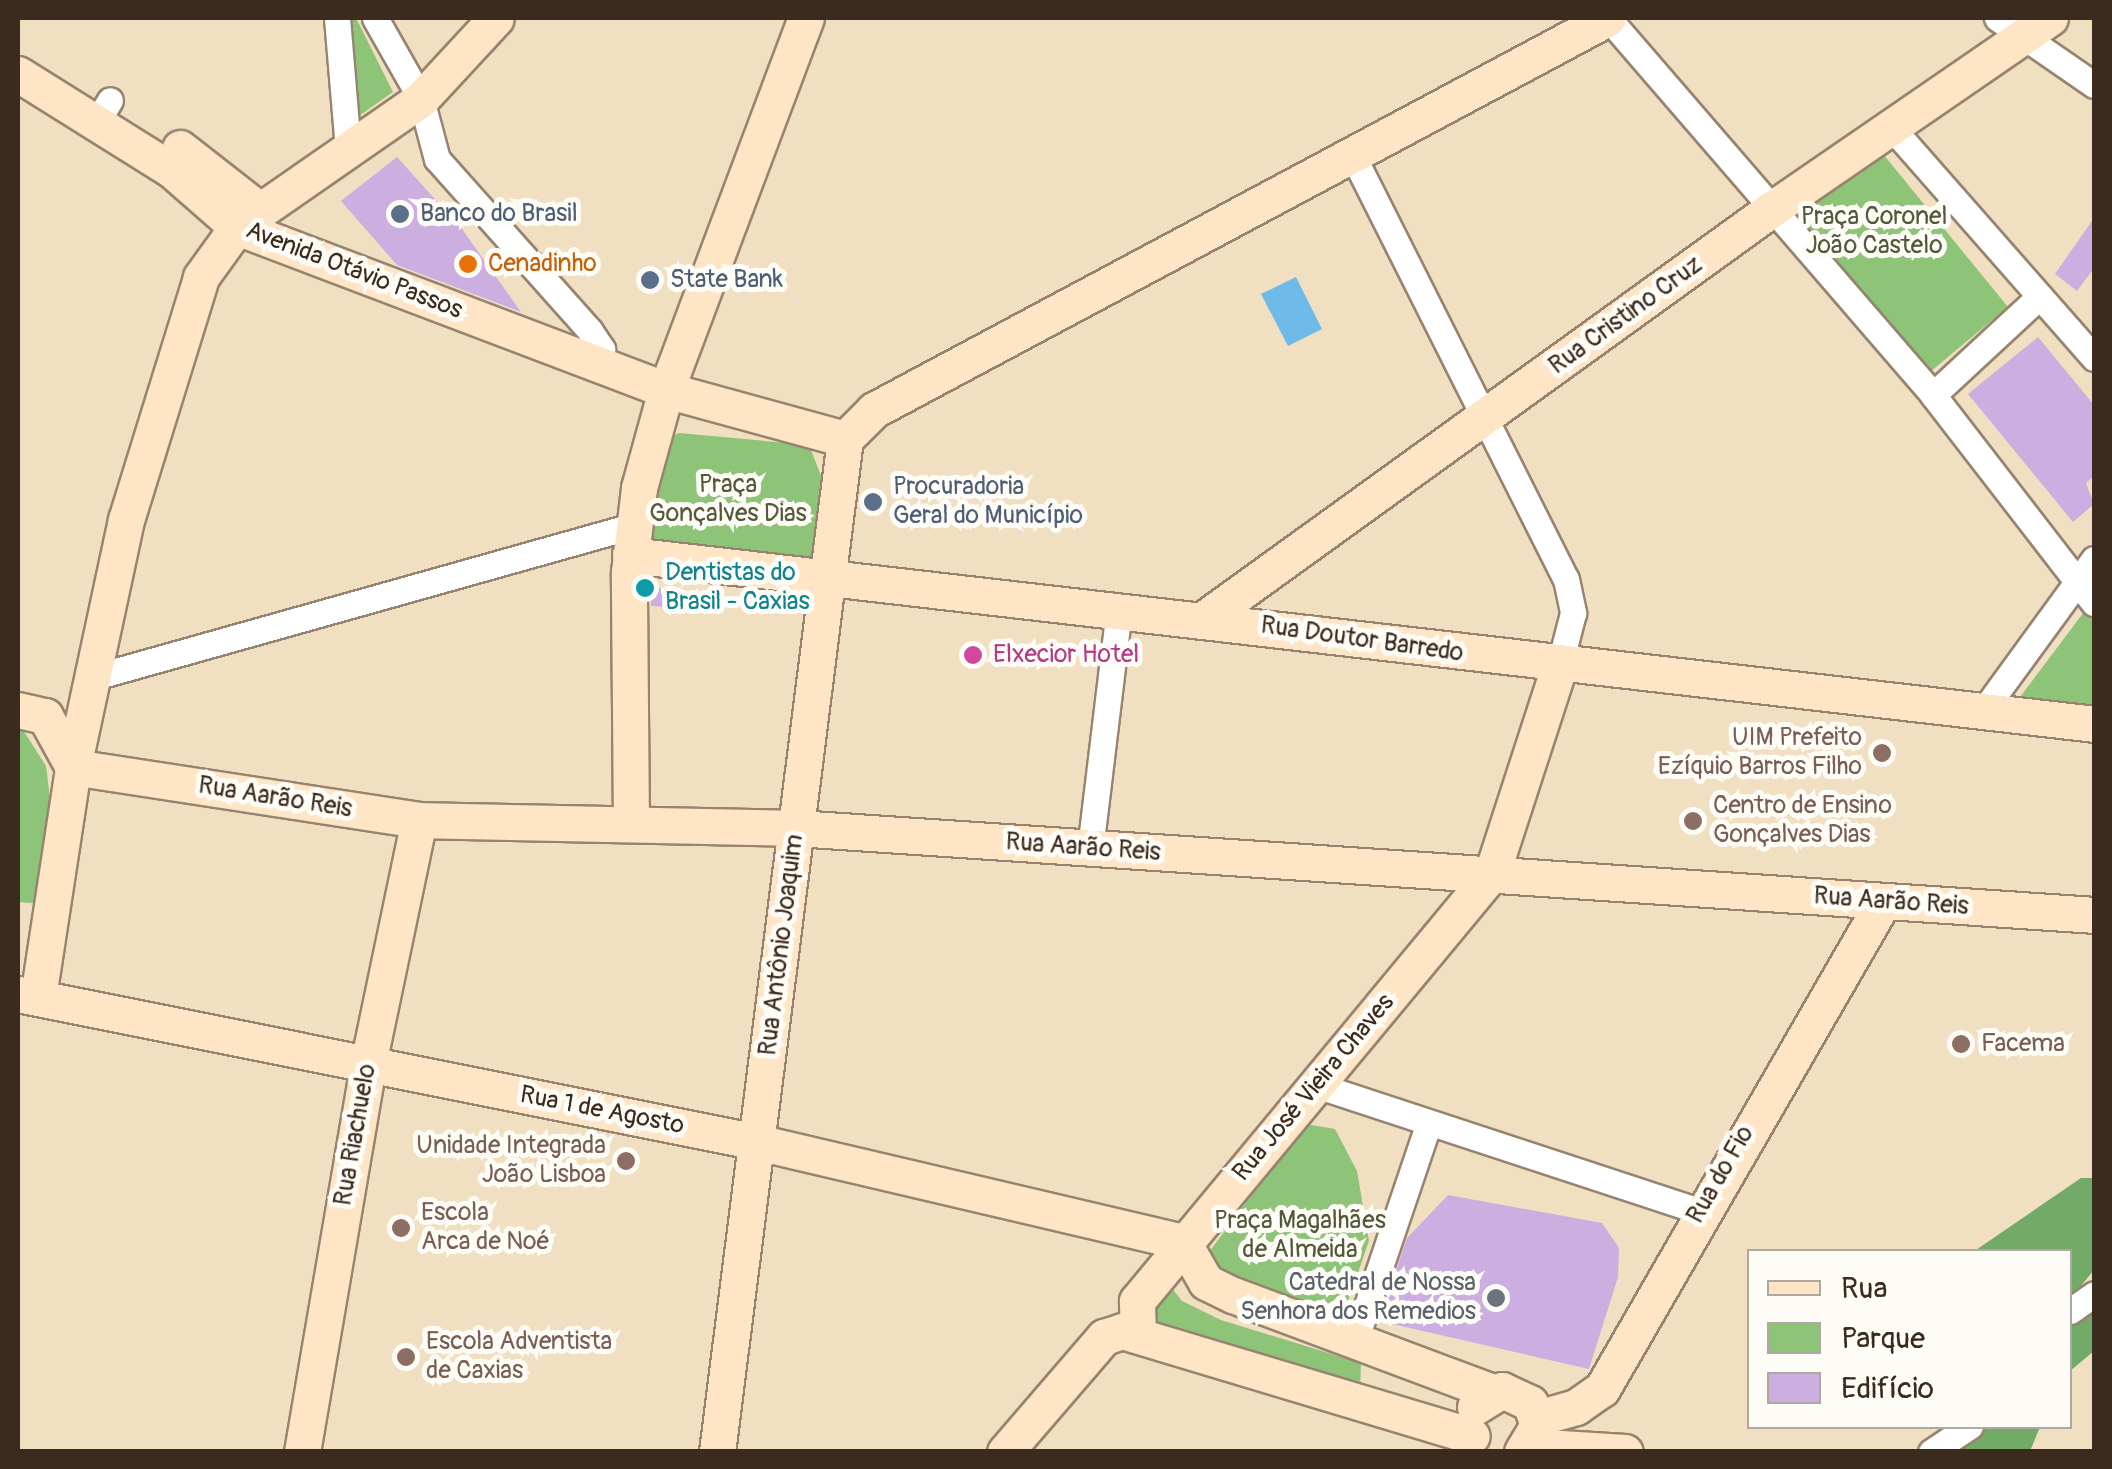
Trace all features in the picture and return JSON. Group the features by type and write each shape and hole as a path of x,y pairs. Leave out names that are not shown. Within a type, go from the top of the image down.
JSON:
{"main road":[{"path":"28,996 126,520 201,277 248,218 422,99 496,18"},
{"path":"631,824 631,540 666,390 806,18"},
{"path":"845,439 874,410 1350,152 1608,18"},
{"name":"Rua Cristino Cruz","path":"1205,618 1486,420 1768,211 1892,128 2023,24"},
{"name":"Avenida Otávio Passos","path":"18,49 104,110 173,171 248,218 600,366 666,390 845,439"},
{"name":"Avenida Otávio Passos","path":"18,74 104,110"},
{"name":"Rua Antônio Joaquim","path":"717,1452 832,574 845,439"},
{"name":"Rua Doutor Barredo","path":"631,540 832,574 1205,618 1560,667 2094,724"},
{"name":"Rua José Vieira Chaves","path":"1138,1334 1137,1301 1492,873 1560,667"},
{"path":"18,710 45,716 74,767"},
{"name":"Rua Aarão Reis","path":"74,767 419,820 796,828 2094,915"},
{"name":"Rua Riachuelo","path":"302,1452 368,1064 419,820"},
{"name":"Rua do Fio","path":"1531,1435 1602,1389 1700,1210 1883,902"},
{"name":"Rua 1 de Agosto","path":"28,996 757,1142 1183,1242"},
{"path":"1183,1242 1206,1282 1492,1392 1522,1396 1531,1435 1618,1450"},
{"path":"1005,1452 1104,1337 1138,1334 1478,1446 1476,1405 1492,1392"}],"street":[{"path":"337,18 348,150"},
{"path":"375,18 422,99 438,159 590,332 602,350 600,366"},
{"path":"1608,18 1768,211 1932,395 2094,603"},
{"path":"2023,24 2094,85"},
{"path":"1892,128 2094,358"},
{"path":"1350,152 1572,594 1560,667"},
{"path":"1932,395 2039,297"},
{"path":"91,678 631,540"},
{"path":"1983,711 2094,559"},
{"path":"1090,849 1119,608"},
{"path":"1319,1086 1700,1210"},
{"path":"1355,1341 1428,1123"},
{"path":"2072,1310 2094,1294"},
{"path":"1931,1452 1966,1429"}],"green space":[{"path":"334,18 356,18 393,92 342,128"},
{"name":"Praça Coronel João Castelo","path":"1883,154 2008,307 1924,377 1785,217"},
{"name":"Praça Gonçalves Dias","path":"679,433 809,445 822,478 813,567 646,542 665,439"},
{"path":"2087,608 2094,620 2094,713 2011,709"},
{"path":"18,722 46,766 55,838 44,904 18,902"},
{"name":"Praça Magalhães de Almeida","path":"1305,1124 1335,1129 1357,1171 1369,1241 1346,1307 1276,1300 1203,1260"},
{"path":"2081,1178 2094,1178 2094,1270 2072,1297 2072,1249 1977,1249"},
{"path":"1165,1279 1182,1301 1221,1320 1361,1363 1360,1393 1141,1327"},
{"path":"2094,1308 2094,1351 2072,1369 2072,1323"},
{"path":"1962,1429 2039,1429 2030,1451 1933,1452"}],"water":[{"path":"1296,277 1322,329 1288,346 1261,294"}],"building":[{"name":"Banco do Brasil","path":"397,157 462,229 521,312 397,265 341,201"},
{"path":"2094,218 2094,268 2077,291 2055,274"},
{"path":"2038,337 2094,405 2094,476 2086,483 2094,504 2073,522 1968,394"},
{"path":"650,583 701,609 651,606"},
{"name":"Catedral de Nossa Senhora dos Remedios","path":"1448,1195 1602,1223 1619,1248 1618,1277 1589,1369 1379,1321 1407,1238"}],"place":[{"name":"Banco do Brasil","path":"400,214"},
{"name":"Cenadinho","path":"468,264"},
{"name":"State Bank","path":"650,280"},
{"name":"Procuradoria Geral do Município","path":"873,502"},
{"name":"Dentistas do Brasil - Caxias","path":"645,588"},
{"name":"Elxecior Hotel","path":"973,655"},
{"name":"UIM Prefeito Ezíquio Barros Filho","path":"1882,753"},
{"name":"Centro de Ensino Gonçalves Dias","path":"1693,821"},
{"name":"Facema","path":"1961,1044"},
{"name":"Unidade Integrada João Lisboa","path":"626,1161"},
{"name":"Escola Arca de Noé","path":"401,1228"},
{"name":"Catedral de Nossa Senhora dos Remedios","path":"1496,1298"},
{"name":"Escola Adventista de Caxias","path":"406,1357"}]}
